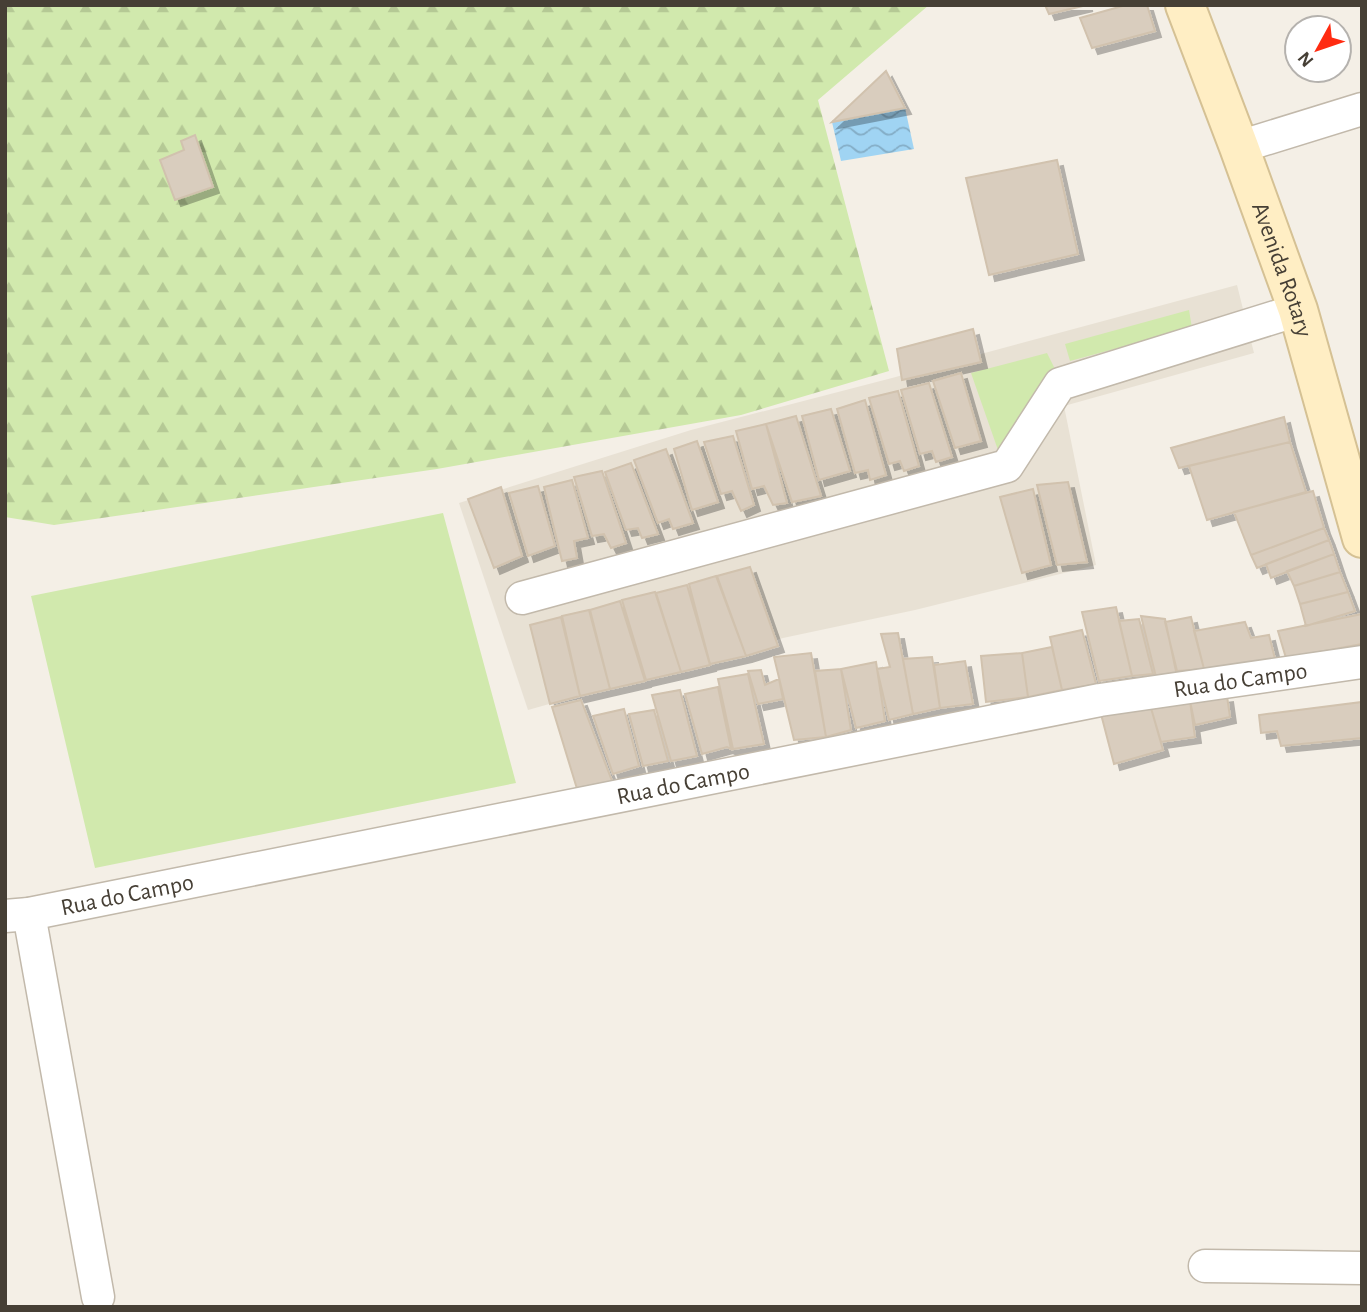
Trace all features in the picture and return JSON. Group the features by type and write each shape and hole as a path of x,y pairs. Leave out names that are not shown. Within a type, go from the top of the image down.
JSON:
{"main road":[{"name":"Avenida Rotary","path":"1185,5 1298,310 1362,538"}],"street":[{"path":"1239,147 1362,109"},
{"path":"522,597 1007,467 1060,384 1298,310"},
{"name":"Rua do Campo","path":"17,915 1100,700 1362,662"},
{"path":"17,915 98,1297"},
{"path":"1205,1266 1362,1268"}],"shaded area":[{"path":"1237,285 1254,353 1064,406 1096,565 915,610 783,638 528,710 459,503 691,430"}],"green space":[{"path":"5,5 929,5 818,100 889,371 741,415 437,469 54,525 5,517"},
{"path":"1189,310 1192,328 1070,361 1065,344"},
{"path":"1047,353 1056,371 998,450 971,373"},
{"path":"443,513 516,783 95,868 31,596"}],"water":[{"path":"905,108 914,149 841,161 832,122"}],"building":[{"path":"1045,5 1087,5 1049,14"},
{"path":"1126,5 1147,5 1155,31 1092,48 1080,18"},
{"path":"886,71 905,108 832,122"},
{"path":"195,135 213,187 175,200 160,160 184,150 181,141"},
{"path":"1057,160 1078,254 989,275 966,178"},
{"path":"973,329 981,362 902,380 897,349"},
{"path":"961,373 981,441 955,448 933,381"},
{"path":"929,383 952,457 936,462 932,451 920,454 901,390"},
{"path":"898,391 919,466 904,471 900,461 889,464 869,398"},
{"path":"865,400 886,475 870,480 868,470 855,473 837,409"},
{"path":"831,409 850,471 819,480 802,416"},
{"path":"796,416 821,496 792,502 766,424"},
{"path":"1284,417 1290,442 1179,468 1171,448"},
{"path":"766,424 787,503 773,505 764,486 752,489 736,431"},
{"path":"733,436 754,505 741,511 732,491 721,494 704,442"},
{"path":"697,441 718,502 692,510 674,449"},
{"path":"1290,442 1306,492 1207,520 1189,466"},
{"path":"666,449 693,523 673,529 669,519 658,523 634,460"},
{"path":"631,463 658,534 642,538 638,528 626,530 605,472"},
{"path":"602,471 626,543 611,548 604,534 592,536 574,477"},
{"path":"572,480 588,538 574,541 577,558 562,561 544,487"},
{"path":"1068,482 1087,562 1057,565 1037,485"},
{"path":"538,486 555,546 528,556 509,493"},
{"path":"501,487 522,556 494,568 468,499"},
{"path":"1033,489 1051,565 1022,573 1000,497"},
{"path":"1313,491 1324,528 1251,555 1234,512"},
{"path":"1324,528 1329,540 1257,568 1251,555"},
{"path":"1329,540 1334,554 1271,578 1266,564"},
{"path":"1334,554 1340,572 1294,586 1287,571"},
{"path":"750,567 778,646 746,656 717,576"},
{"path":"1340,572 1348,592 1300,604 1294,586"},
{"path":"716,576 746,656 710,664 689,584"},
{"path":"687,585 710,665 681,672 656,593"},
{"path":"655,592 681,672 646,680 622,600"},
{"path":"1348,592 1355,611 1306,626 1300,604"},
{"path":"620,601 645,681 610,689 590,610"},
{"path":"1116,607 1132,676 1099,681 1082,612"},
{"path":"589,610 610,689 580,696 562,616"},
{"path":"1362,614 1362,644 1286,658 1278,631"},
{"path":"1141,616 1165,619 1177,676 1156,677"},
{"path":"561,617 580,696 550,704 530,625"},
{"path":"1191,617 1204,669 1177,671 1165,622"},
{"path":"1139,619 1153,674 1132,676 1119,621"},
{"path":"1245,622 1251,638 1269,635 1275,659 1204,669 1194,631"},
{"path":"1082,630 1096,684 1062,690 1050,637"},
{"path":"898,633 913,714 889,720 877,669 890,667 881,634"},
{"path":"1052,647 1062,690 1028,697 1022,653"},
{"path":"811,653 826,737 794,740 774,657"},
{"path":"1022,653 1028,697 986,702 981,656"},
{"path":"932,657 940,708 913,714 903,659"},
{"path":"965,661 973,704 940,708 934,665"},
{"path":"876,662 885,721 856,728 841,669"},
{"path":"841,669 851,730 826,737 815,671"},
{"path":"761,670 765,685 779,679 783,699 758,704 748,671"},
{"path":"748,674 764,744 733,749 718,679"},
{"path":"718,687 731,749 727,747 702,754 685,694"},
{"path":"680,690 697,756 671,761 652,695"},
{"path":"1227,696 1230,717 1195,725 1190,701"},
{"path":"581,700 612,781 578,792 552,707"},
{"path":"1190,701 1195,737 1161,742 1151,708"},
{"path":"1362,702 1362,738 1281,746 1277,731 1261,733 1259,715"},
{"path":"1151,708 1163,750 1114,764 1101,714"},
{"path":"624,709 639,766 613,774 593,716"},
{"path":"654,710 668,761 643,766 629,714"}]}
